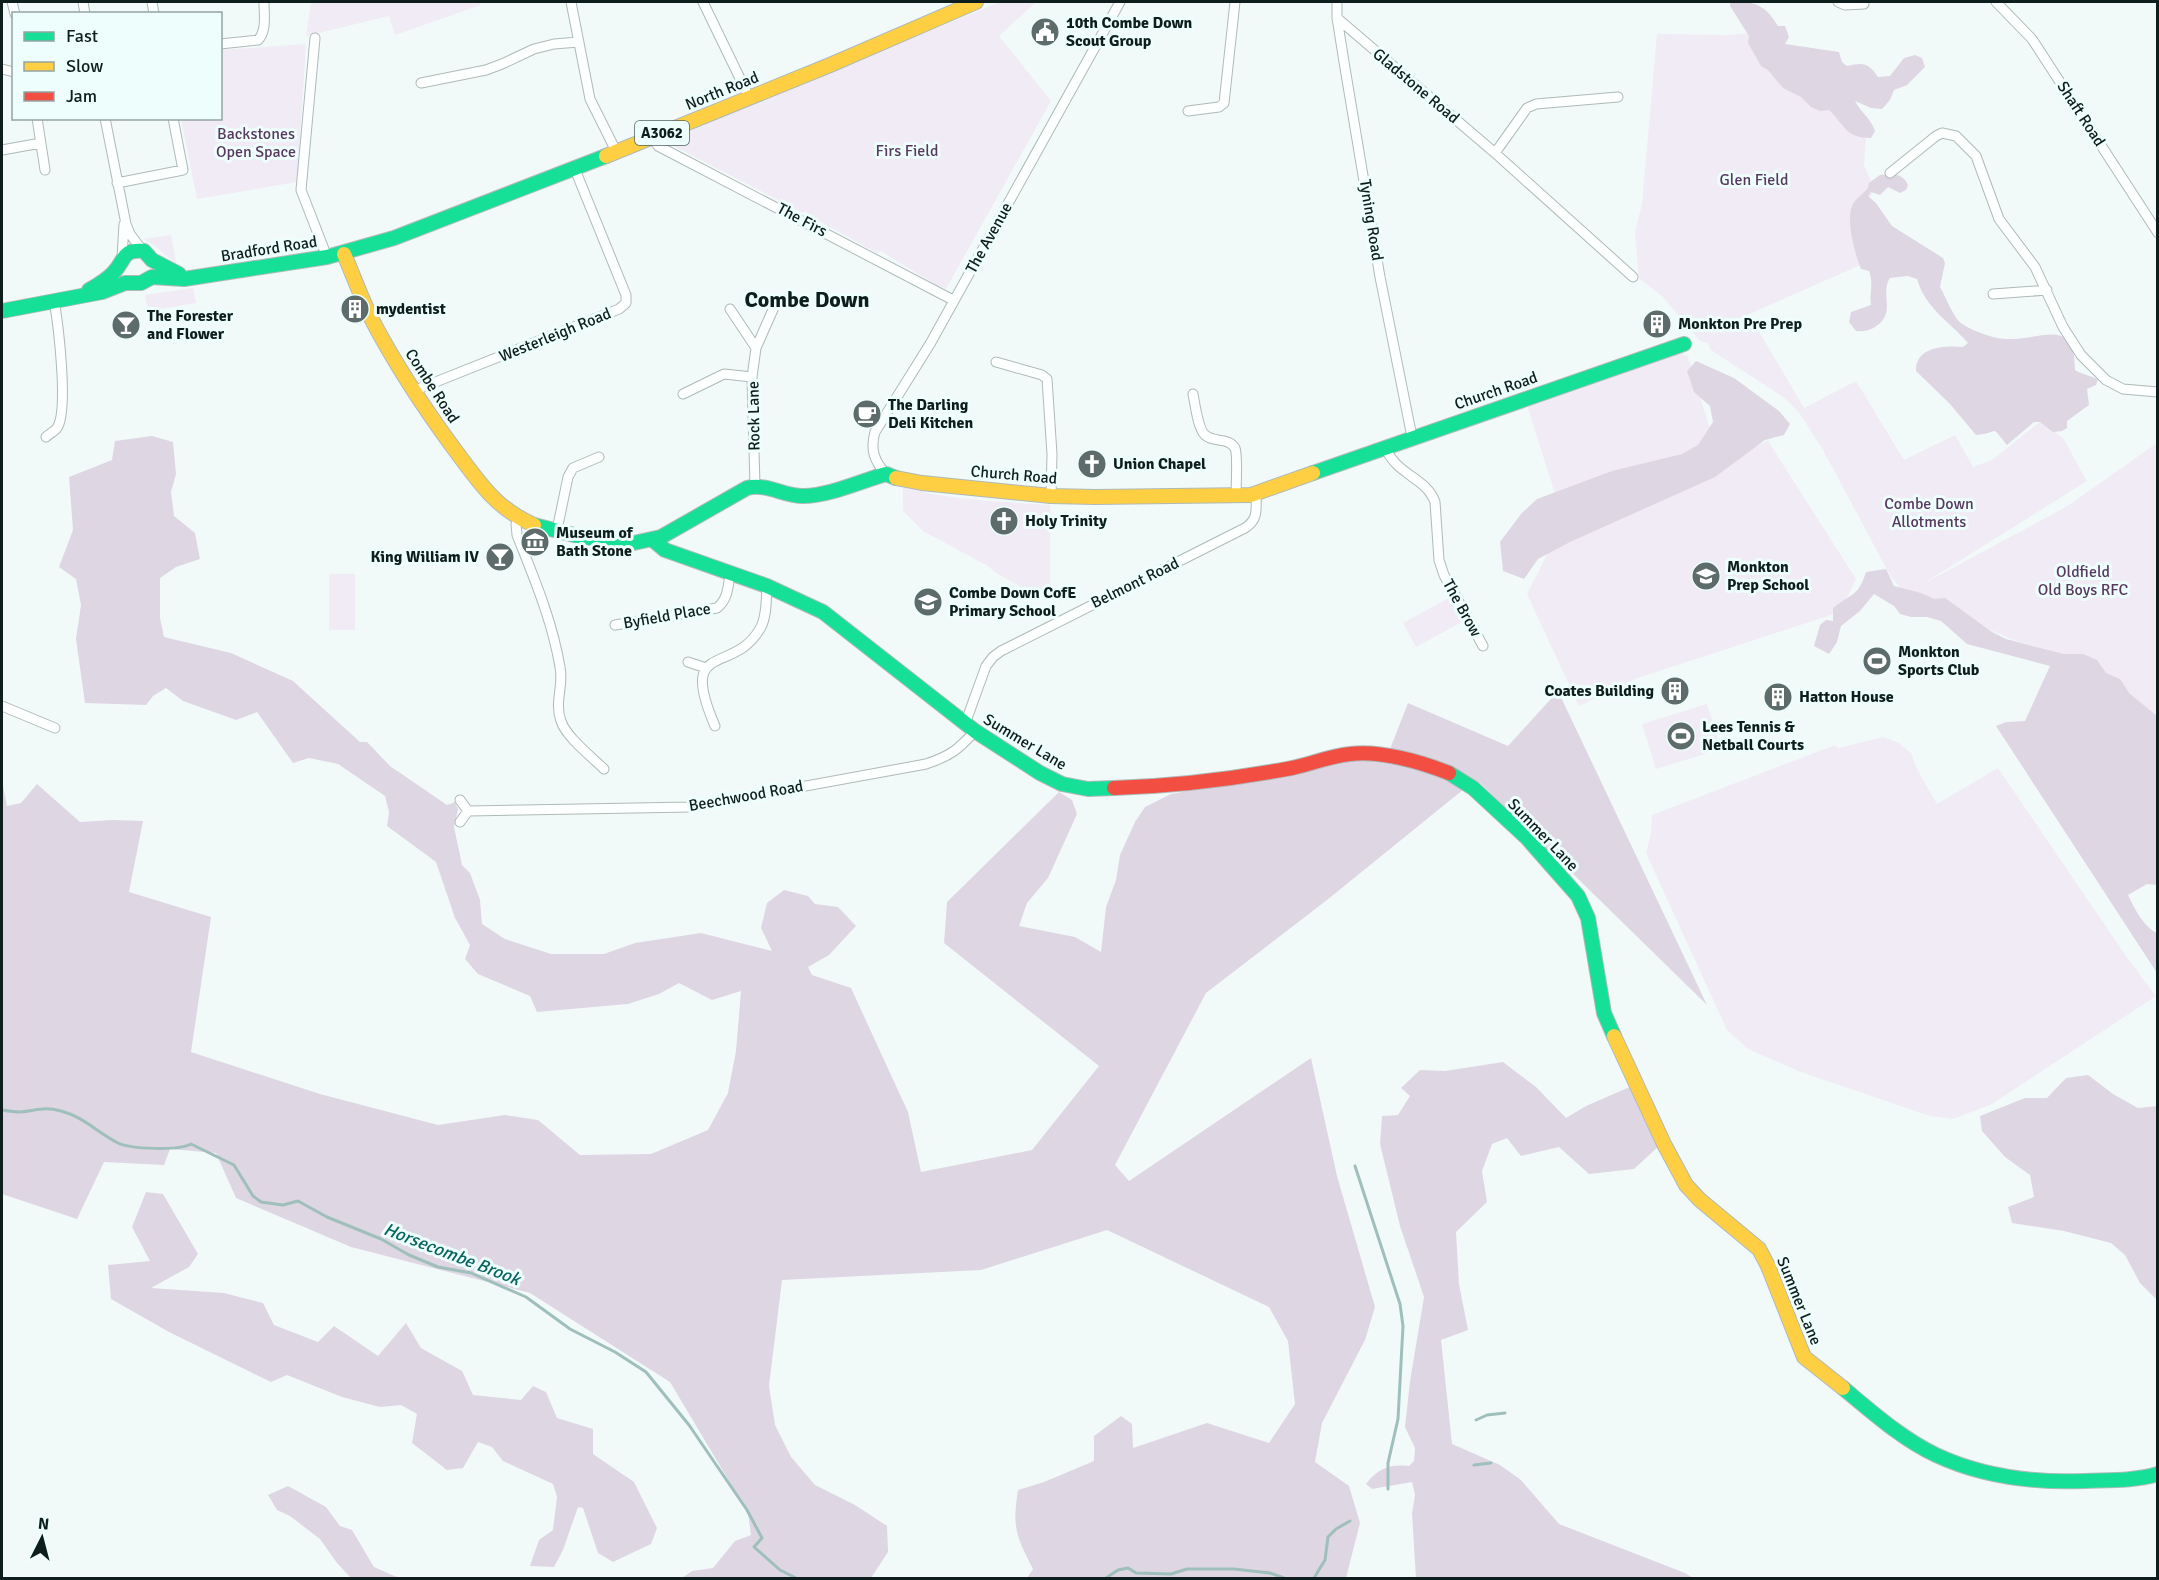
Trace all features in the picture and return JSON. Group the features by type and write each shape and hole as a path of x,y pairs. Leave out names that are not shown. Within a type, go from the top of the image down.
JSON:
{"street":[{"path":"222,44 258,40 264,28 264,2"},
{"path":"571,2 590,99 616,151"},
{"path":"704,2 749,98"},
{"name":"North Road","path":"344,254 394,238 652,138 976,2"},
{"name":"The Avenue","path":"886,474 878,466 872,448 875,432 930,344 1120,2"},
{"path":"1188,111 1220,107 1224,103 1235,2"},
{"name":"Tyning Road","path":"1337,2 1337,18 1380,277 1412,437"},
{"path":"1838,2 1845,5 1864,4"},
{"name":"Shaft Road","path":"1996,2 2032,39 2157,233"},
{"name":"Gladstone Road","path":"1337,18 1495,153 1633,277"},
{"path":"315,38 301,190 327,257"},
{"path":"421,83 486,70 544,46 579,42"},
{"path":"1495,153 1527,108 1536,104 1618,97"},
{"path":"37,120 45,170"},
{"path":"105,120 124,216 130,234 148,256 153,271 140,282 123,276 121,260 124,216"},
{"path":"117,183 183,170 173,120"},
{"path":"1890,172 1935,136 1942,133 1956,136 1976,156 1999,219 2035,267 2070,341 2094,370 2106,380 2124,389 2157,392"},
{"name":"The Firs","path":"652,138 658,146 953,300"},
{"path":"2,150 41,143"},
{"name":"Westerleigh Road","path":"413,391 619,309 626,303 626,295 574,167"},
{"name":"Bradford Road","path":"72,296 100,284 133,250 179,274 200,276"},
{"name":"Bradford Road","path":"2,311 102,292 118,285 140,282 152,277 180,279 344,254"},
{"name":"Combe Road","path":"344,254 370,316 413,391 485,489 501,506 519,518"},
{"path":"1994,294 2047,290"},
{"path":"46,437 57,428 62,412 60,345 54,300"},
{"name":"Rock Lane","path":"755,486 752,377 756,348 775,305"},
{"path":"730,309 756,348"},
{"name":"Church Road","path":"886,474 902,480 922,483 1051,496 1236,496 1256,493 1684,344"},
{"path":"996,362 1042,375 1047,379 1052,454 1051,496"},
{"path":"683,394 724,374 752,377"},
{"path":"1193,394 1202,431 1211,439 1226,441 1233,445 1236,452 1236,496"},
{"name":"The Brow","path":"1385,447 1395,465 1432,493 1435,502 1439,560 1444,576 1483,646"},
{"path":"557,531 568,477 573,468 599,458"},
{"path":"604,769 561,724 557,699 562,683 556,645 545,606 517,535 516,524 519,518 557,531 629,544 653,540 675,530 747,488 764,486 792,495 812,495 886,474"},
{"name":"Belmont Road","path":"970,728 986,666 993,657 1044,628 1245,528 1253,523 1256,517 1256,493"},
{"name":"Summer Lane","path":"653,540 665,550 766,586 823,612 970,728 1040,773 1062,784 1088,789 1166,786 1292,768 1350,754 1396,758 1429,765 1452,774 1473,788 1527,838 1578,896 1587,911 1604,1013 1674,1162 1686,1185 1700,1200 1759,1249 1768,1266 1803,1357 1886,1424 1936,1455 1992,1475 2056,1482 2140,1479 2157,1474"},
{"name":"Byfield Place","path":"615,625 717,608 724,603 730,574"},
{"path":"715,726 707,708 702,677 710,663 738,651 759,630 766,611 766,586"},
{"path":"688,662 706,668"},
{"path":"2,706 55,728"},
{"name":"Beechwood Road","path":"468,811 691,807 926,764 948,757 960,748 970,728"},
{"path":"460,800 468,811 460,822"}],"green space":[{"path":"311,2 479,2 481,5 395,35 389,16 306,36"},
{"name":"Firs Field","path":"1000,2 1036,2 999,36 1051,101 946,289 939,287 881,251 877,253 805,211 803,213 666,142 747,106"},
{"path":"1767,32 1866,137 1864,165 1875,189 1859,213 1865,263 1722,326 1709,335 1750,316 1804,408 1856,381 1904,460 1955,435 1973,467 1992,460 2041,421 2063,438 2087,481 1921,585 2066,507 2157,443 2157,721 2088,660 2016,641 1906,594 1891,577 1823,450 1800,414 1786,399 1711,350 1708,343 1700,341 1663,297 1639,278 1635,232 1642,204 1657,34 1727,35"},
{"name":"Backstones Open Space","path":"306,44 297,182 197,199 181,120 222,120 222,50"},
{"path":"171,235 176,263 143,239"},
{"path":"193,288 196,303 148,311 145,295"},
{"path":"1680,352 1688,357 1720,462 1768,441 1856,579 1840,612 1638,678 1579,706 1527,594 1564,522 1526,402"},
{"path":"903,487 958,498 1050,505 1050,601 1041,595 1033,597 1032,593 988,566 923,531 903,511"},
{"path":"329,574 355,574 355,630 329,630"},
{"path":"1449,598 1462,622 1416,647 1403,623"},
{"name":"Lees Tennis & Netball Courts","path":"1707,704 1721,749 1656,769 1642,724"},
{"path":"1883,737 1899,743 1911,753 1918,771 1937,804 1998,768 2128,959 2156,996 1992,1104 1953,1119 1930,1116 1801,1072 1748,1049 1727,1030 1646,853 1651,833 1652,815 1835,745 1839,748"}],"shaded area":[{"path":"1730,2 1746,2 1764,9 1778,26 1785,26 1789,37 1785,44 1839,52 1842,62 1847,66 1865,65 1872,69 1878,77 1890,76 1904,58 1915,55 1922,58 1925,67 1907,85 1894,90 1890,100 1882,109 1871,108 1855,101 1875,131 1871,138 1856,136 1846,130 1829,110 1820,111 1811,107 1801,97 1783,88 1768,70 1761,66 1748,43 1749,36 1730,6"},
{"path":"1893,174 1905,180 1908,185 1906,190 1900,193 1888,187 1880,195 1871,192 1868,196 1876,203 1892,226 1943,258 1945,263 1940,287 1958,320 1977,332 2002,339 2044,335 2063,337 2069,343 2073,353 2075,370 2098,380 2096,385 2087,389 2089,405 2067,421 2067,428 2053,432 2040,422 2034,422 2007,445 1994,431 1976,435 1950,404 1916,371 1917,363 1925,352 1940,347 1963,347 1968,343 1932,306 1917,279 1908,276 1890,278 1886,289 1886,313 1884,319 1874,328 1856,331 1849,322 1851,312 1871,305 1869,271 1861,269 1852,238 1850,213 1852,206 1868,188 1869,183 1880,175"},
{"path":"1696,361 1734,378 1779,411 1790,424 1784,435 1765,440 1715,477 1570,542 1538,559 1524,579 1503,571 1500,542 1521,514 1537,499 1612,471 1682,454 1698,445 1713,422 1710,406 1694,392 1687,371"},
{"path":"152,436 173,442 176,474 171,492 174,516 195,533 200,559 176,567 160,578 160,618 164,637 231,653 293,681 360,742 367,742 390,766 447,805 455,802 458,809 454,827 462,865 470,873 480,900 482,924 505,939 551,954 604,954 635,943 701,933 772,951 761,928 767,903 784,890 808,896 815,904 838,907 856,926 829,955 808,967 812,975 851,988 908,1112 921,1172 1032,1150 1099,1066 944,943 947,902 1059,792 1072,800 1077,814 1048,878 1027,903 1019,926 1075,937 1101,952 1106,907 1116,880 1120,855 1135,822 1145,807 1171,794 1352,760 1385,762 1408,703 1508,746 1558,691 1707,1005 1480,783 1464,789 1327,900 1206,993 1115,1165 1129,1181 1311,1058 1337,1176 1375,1307 1365,1340 1322,1423 1315,1462 1349,1486 1360,1523 1346,1578 1027,1578 1033,1569 1017,1531 1015,1513 1018,1490 1094,1461 1094,1436 1121,1416 1132,1424 1133,1448 1207,1423 1269,1443 1295,1404 1288,1341 1269,1307 1107,1230 981,1270 782,1280 769,1386 775,1425 791,1457 815,1485 855,1505 887,1526 888,1552 871,1578 682,1578 692,1571 713,1568 735,1541 751,1535 748,1513 670,1382 530,1293 351,1247 236,1198 216,1153 170,1149 164,1165 104,1162 77,1219 2,1194 2,781 7,806 21,803 37,784 80,822 143,821 129,892 211,917 191,1052 320,1094 438,1125 505,1115 538,1120 580,1155 651,1154 708,1130 728,1093 736,1051 741,991 712,1000 679,983 659,994 628,1004 537,1012 530,996 478,974 465,959 470,945 455,918 436,862 387,826 389,812 385,796 338,764 309,758 293,763 257,712 236,720 183,701 166,688 153,696 146,705 85,703 76,639 81,605 76,579 59,567 73,530 69,477 112,460 115,441"},
{"path":"1886,569 1894,586 1934,599 1945,598 1992,632 2006,639 2064,654 2083,654 2097,660 2106,673 2120,679 2129,693 2157,716 2157,885 2147,884 2128,895 2144,922 2157,933 2157,973 1996,726 2006,722 2025,721 2050,666 1967,644 1941,621 1900,614 1894,606 1874,594 1860,611 1841,626 1837,642 1829,654 1814,646 1820,625 1826,620 1833,621 1833,608 1854,594 1866,572"},
{"path":"1503,1062 1536,1087 1566,1118 1586,1106 1632,1086 1659,1146 1634,1169 1589,1174 1559,1147 1521,1156 1507,1138 1492,1144 1482,1171 1487,1202 1456,1232 1459,1284 1468,1330 1441,1340 1452,1444 1500,1465 1521,1480 1559,1524 1693,1578 1416,1578 1412,1513 1415,1495 1412,1482 1372,1489 1366,1484 1375,1474 1385,1468 1409,1466 1414,1461 1415,1448 1405,1427 1424,1297 1400,1226 1380,1144 1382,1116 1398,1115 1410,1096 1401,1088 1420,1070 1445,1071"},
{"path":"2088,1075 2113,1094 2138,1108 2157,1106 2157,1300 2140,1283 2125,1255 2111,1243 2064,1231 2012,1223 2008,1207 2034,1197 2030,1175 2005,1157 1982,1131 1980,1116 2025,1098 2047,1098 2066,1078"},
{"path":"146,1192 163,1194 198,1254 189,1267 151,1288 224,1293 263,1303 274,1325 318,1342 334,1326 378,1356 406,1323 421,1348 462,1371 473,1395 521,1400 533,1386 546,1392 557,1418 593,1429 593,1454 634,1482 657,1528 651,1544 613,1562 598,1553 583,1508 578,1507 563,1550 554,1567 530,1566 539,1540 553,1530 557,1497 553,1484 503,1461 492,1447 478,1442 463,1468 447,1470 412,1443 417,1414 401,1405 380,1407 342,1397 287,1375 271,1382 169,1332 111,1299 108,1265 150,1261 132,1227"},
{"path":"288,1486 326,1507 340,1526 352,1530 374,1567 399,1578 351,1578 320,1539 290,1516 277,1510 268,1495"}],"waterway":[{"name":"Horsecombe Brook","path":"2,1110 61,1111 77,1117 118,1143 133,1147 176,1148 191,1144 234,1165 253,1196 261,1202 283,1205 298,1201 327,1217 381,1239 409,1255 438,1267 471,1273 526,1297 570,1329 615,1352 646,1372 689,1425 747,1510 762,1538 754,1547 780,1570 796,1578"},
{"path":"1355,1166 1400,1304 1403,1326 1398,1419 1388,1463 1388,1489"},
{"path":"1476,1420 1487,1415 1505,1413"},
{"path":"1474,1465 1491,1463"},
{"name":"Horsecombe Brook","path":"1314,1578 1325,1560 1328,1537 1350,1521"},
{"name":"Horsecombe Brook","path":"1106,1578 1118,1570 1128,1568 1136,1573 1171,1574 1187,1569 1234,1569 1270,1573 1284,1578"}],"traffic: fast":[{"path":"2,311 102,292 125,283 141,283 152,277 184,279 327,257 394,238 606,156"},
{"path":"89,290 108,277 128,253 137,251 144,251 152,260 179,274"},
{"path":"1313,473 1684,344"},
{"path":"534,525 578,536 629,544 661,537 747,488 761,487 803,496 834,491 886,474 896,478"},
{"path":"653,540 665,550 767,586 823,612 975,731 1040,773 1062,784 1088,789 1114,788"},
{"path":"1449,773 1473,788 1527,838 1578,896 1588,918 1604,1013 1614,1036"},
{"path":"1843,1388 1923,1449 1972,1469 2009,1477 2047,1481 2122,1480 2158,1474"}],"traffic: slow":[{"path":"606,156 830,65 976,2"},
{"path":"344,254 380,335 432,418 489,494 509,511 534,525"},
{"path":"896,478 922,483 1051,496 1095,497 1251,495 1313,473"},
{"path":"1614,1036 1664,1144 1686,1185 1700,1200 1759,1249 1804,1357 1843,1388"}],"traffic: jam":[{"path":"1114,788 1226,779 1362,753 1400,758 1449,773"}],"place":[{"name":"10th Combe Down Scout Group","path":"1045,32"},
{"name":"mydentist","path":"355,309"},
{"name":"Monkton Pre Prep","path":"1657,324"},
{"name":"The Forester and Flower","path":"126,325"},
{"name":"The Darling Deli Kitchen","path":"867,414"},
{"name":"Union Chapel","path":"1092,464"},
{"name":"Holy Trinity","path":"1004,521"},
{"name":"Museum of Bath Stone","path":"535,542"},
{"name":"King William IV","path":"500,557"},
{"name":"Monkton Prep School","path":"1706,576"},
{"name":"Combe Down CofE Primary School","path":"928,602"},
{"name":"Monkton Sports Club","path":"1877,661"},
{"name":"Coates Building","path":"1675,691"},
{"name":"Hatton House","path":"1778,697"},
{"name":"Lees Tennis & Netball Courts","path":"1681,736"}],"district":[{"name":"Combe Down","path":"807,299"}],"park label":[{"name":"Glen Field","path":"1754,180"},
{"name":"Combe Down Allotments","path":"1929,513"},
{"name":"Oldfield Old Boys RFC","path":"2083,581"}]}
